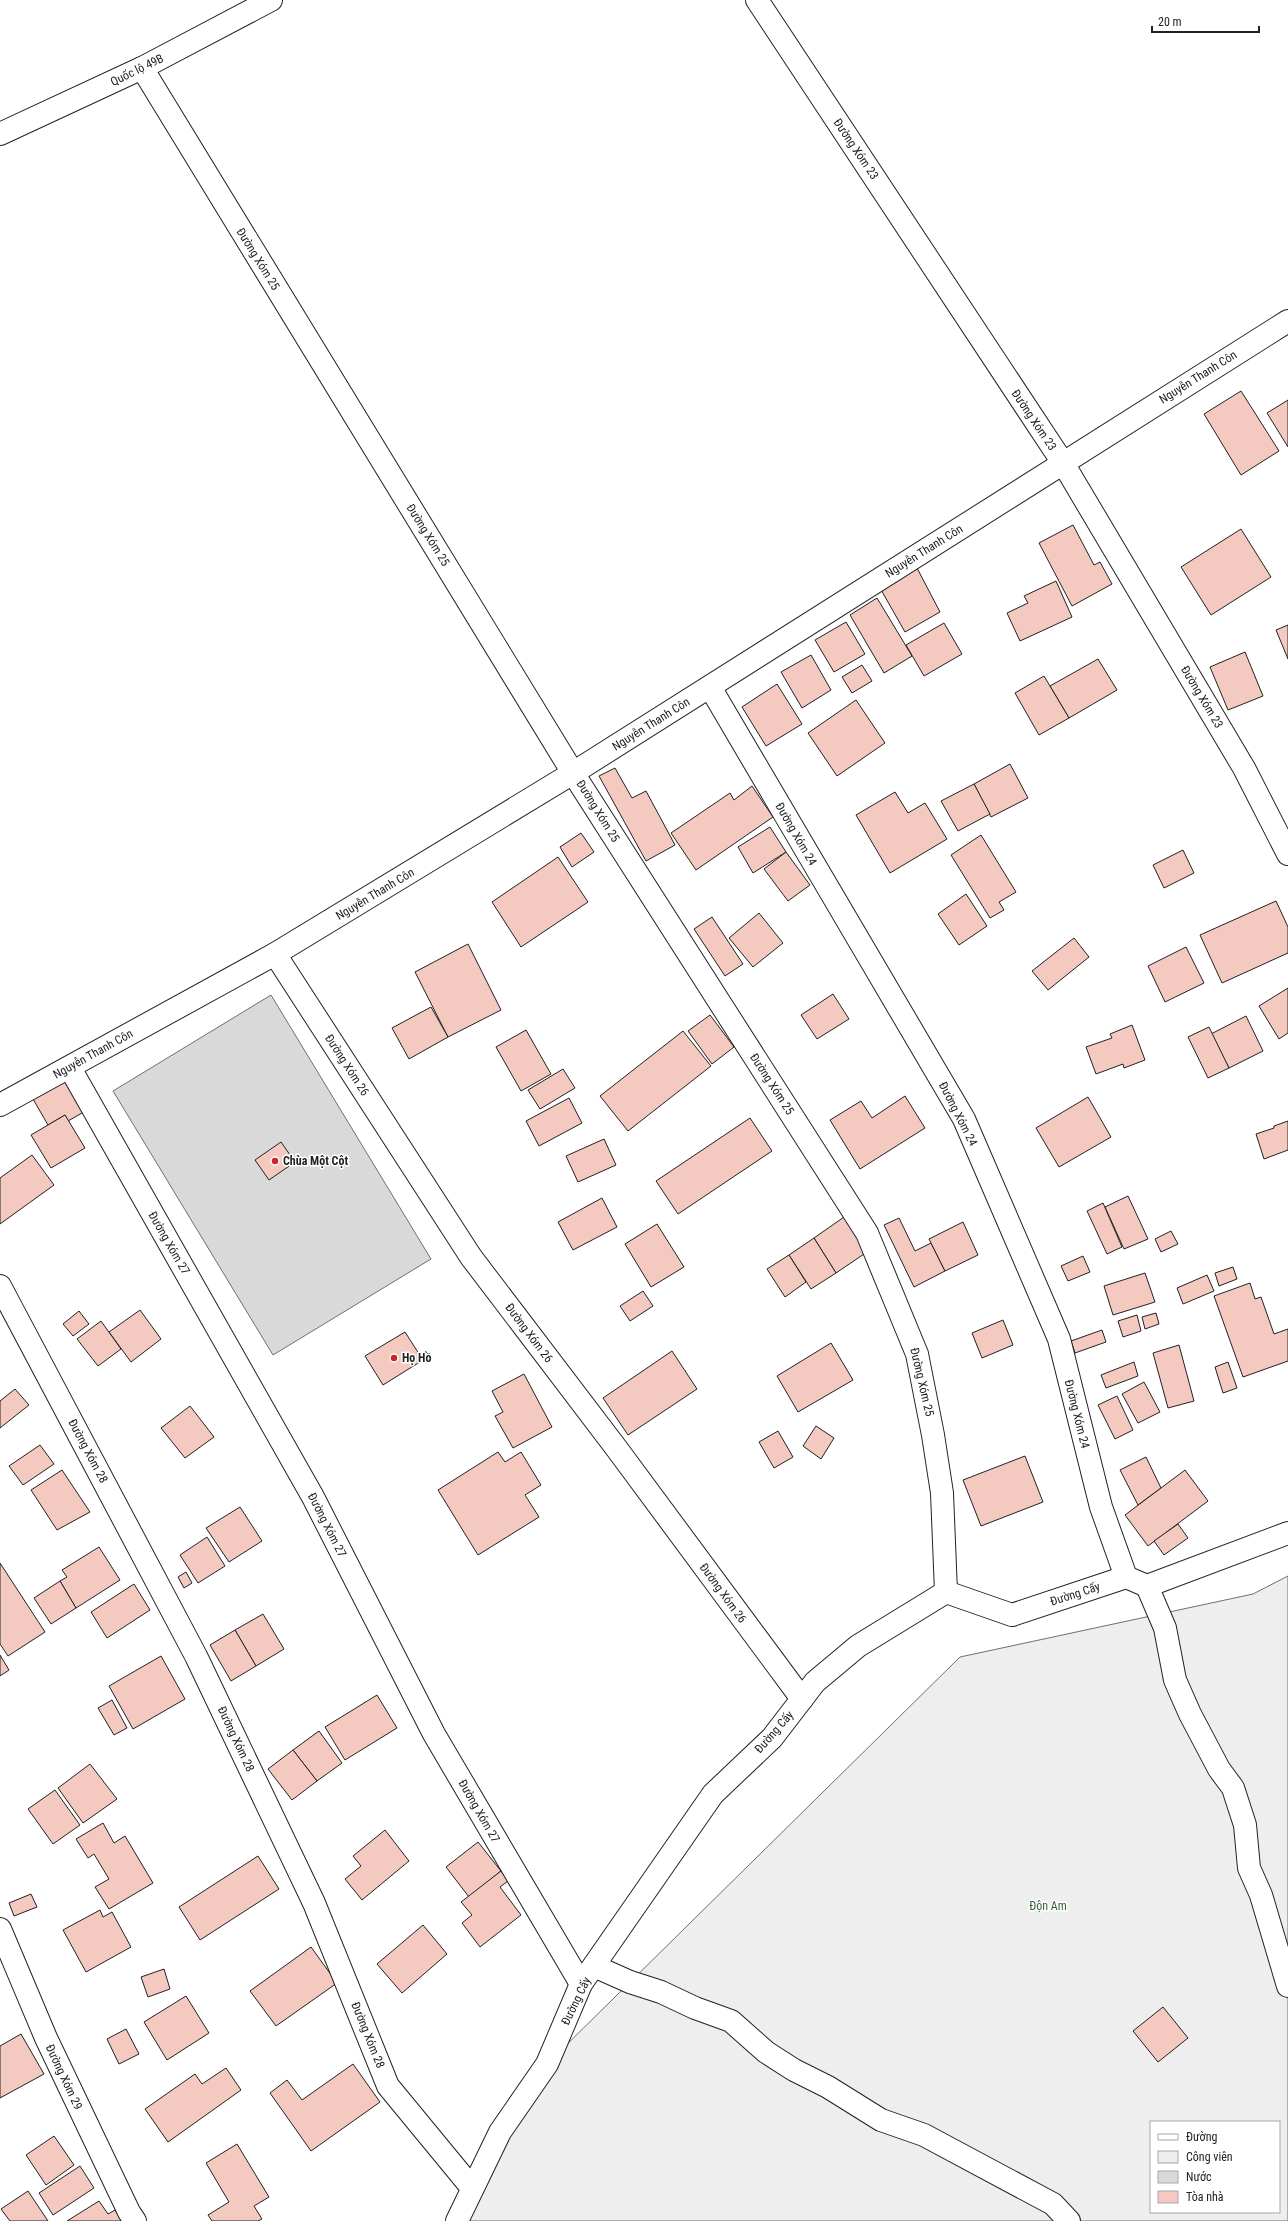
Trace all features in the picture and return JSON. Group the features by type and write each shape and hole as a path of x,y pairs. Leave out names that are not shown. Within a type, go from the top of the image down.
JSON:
{"street":[{"name":"Quốc lộ 49B","path":"0,134 142,68 271,0"},
{"name":"Đường Xóm 23","path":"757,0 1063,463 1244,768 1288,854"},
{"name":"Đường Xóm 25","path":"142,68 573,773 867,1233 917,1354 933,1435 942,1493 946,1592"},
{"name":"Nguyễn Thanh Côn","path":"0,1105 70,1068 275,954 573,773 1287,323"},
{"name":"Đường Xóm 24","path":"710,687 964,1119 1059,1339 1101,1507 1126,1577"},
{"name":"Đường Xóm 26","path":"275,954 471,1257 622,1456 802,1699"},
{"name":"Đường Xóm 27","path":"70,1068 313,1497 434,1734 581,1984"},
{"name":"Đường Xóm 28","path":"0,1286 196,1656 314,1903 388,2086 472,2188"},
{"path":"1147,1586 1288,1533"},
{"path":"1126,1577 1147,1586 1165,1628 1175,1680 1197,1728 1219,1769 1233,1788 1244,1825 1249,1868 1261,1895 1288,1986"},
{"name":"Đường Cấy","path":"457,2221 500,2132 547,2064 581,1984 713,1794 772,1738 815,1682 858,1646 946,1592 1012,1615 1126,1577"},
{"name":"Đường Xóm 29","path":"0,1929 46,2038 129,2212 135,2221"},
{"path":"594,1966 630,1982 661,1992 695,2008 731,2021 766,2052 794,2070 828,2087 882,2120 924,2134 1053,2204 1069,2221"}],"green space":[{"name":"Độn Am","path":"1288,1576 1288,2221 460,2221 547,2064 960,1657 1253,1594"}],"water":[{"path":"271,995 431,1259 273,1355 113,1091"}],"building":[{"path":"1241,391 1279,451 1241,475 1204,414"},
{"path":"1288,400 1288,447 1267,413"},
{"path":"1073,525 1094,565 1100,562 1112,584 1072,606 1039,543"},
{"path":"1241,529 1271,577 1211,615 1181,567"},
{"path":"917,568 940,612 905,632 880,588"},
{"path":"1056,581 1072,617 1020,641 1007,613 1028,603 1024,596"},
{"path":"877,598 912,656 884,673 850,615"},
{"path":"846,622 865,654 834,672 815,640"},
{"path":"944,623 962,654 924,676 906,645"},
{"path":"1288,625 1288,659 1276,630"},
{"path":"1245,652 1263,696 1228,710 1210,667"},
{"path":"811,655 831,690 802,708 781,672"},
{"path":"1098,659 1117,690 1069,718 1050,686"},
{"path":"862,665 872,681 852,693 842,677"},
{"path":"1044,676 1069,718 1039,735 1015,693"},
{"path":"777,684 802,724 766,746 742,707"},
{"path":"856,700 885,743 837,776 808,733"},
{"path":"1010,764 1028,798 991,817 974,784"},
{"path":"615,768 632,798 646,791 675,845 646,861 599,776"},
{"path":"974,784 990,814 958,831 941,801"},
{"path":"752,786 773,817 696,870 671,833 730,793 734,800"},
{"path":"895,792 908,813 925,803 947,839 890,873 856,815"},
{"path":"770,827 786,852 753,873 738,847"},
{"path":"581,833 594,852 572,867 560,847"},
{"path":"981,835 1016,892 999,902 1004,910 990,918 951,855"},
{"path":"1183,850 1194,873 1164,888 1153,865"},
{"path":"786,852 810,885 788,901 764,869"},
{"path":"558,857 588,902 521,947 492,902"},
{"path":"966,894 987,926 959,945 938,914"},
{"path":"1276,901 1288,927 1288,953 1222,983 1200,935"},
{"path":"759,913 783,943 753,967 729,938"},
{"path":"712,917 743,964 725,976 694,929"},
{"path":"1074,938 1089,957 1048,990 1032,971"},
{"path":"468,944 501,1010 448,1037 415,972"},
{"path":"1186,947 1204,983 1165,1002 1148,966"},
{"path":"1288,988 1288,1033 1279,1039 1259,1006"},
{"path":"833,994 849,1019 817,1039 801,1015"},
{"path":"431,1007 448,1037 409,1059 392,1028"},
{"path":"710,1015 734,1047 712,1064 688,1031"},
{"path":"1246,1016 1263,1051 1229,1068 1211,1034"},
{"path":"1132,1025 1145,1060 1124,1068 1123,1064 1096,1074 1086,1047 1112,1038 1110,1034"},
{"path":"1209,1027 1229,1068 1208,1078 1188,1037"},
{"path":"526,1030 551,1074 521,1091 496,1047"},
{"path":"683,1031 711,1066 628,1131 600,1096"},
{"path":"563,1069 575,1088 540,1109 528,1090"},
{"path":"70,1077 89,1109 68,1121 65,1115 48,1125 33,1099"},
{"path":"905,1096 925,1128 860,1169 830,1120 861,1101 872,1118"},
{"path":"1088,1097 1111,1137 1059,1167 1036,1128"},
{"path":"569,1098 582,1123 539,1146 526,1121"},
{"path":"65,1115 85,1148 51,1168 31,1135"},
{"path":"750,1118 772,1151 678,1214 656,1181"},
{"path":"1288,1121 1288,1150 1264,1159 1256,1134 1274,1128 1274,1126"},
{"path":"604,1139 616,1165 578,1182 566,1156"},
{"name":"Chùa Một Cột","path":"281,1142 295,1162 269,1180 255,1160"},
{"path":"32,1155 54,1185 0,1224 0,1178"},
{"path":"1128,1196 1148,1239 1124,1249 1105,1207"},
{"path":"602,1198 617,1227 573,1250 558,1222"},
{"path":"1103,1203 1122,1247 1107,1254 1087,1211"},
{"path":"844,1217 867,1252 836,1273 814,1238"},
{"path":"899,1218 915,1251 931,1243 945,1271 914,1287 884,1225"},
{"path":"963,1222 978,1255 945,1271 929,1239"},
{"path":"657,1224 684,1267 651,1287 625,1244"},
{"path":"1171,1231 1178,1244 1161,1252 1155,1239"},
{"path":"814,1238 836,1273 811,1289 789,1255"},
{"path":"789,1255 806,1282 785,1297 767,1269"},
{"path":"1083,1256 1090,1272 1068,1281 1061,1266"},
{"path":"1233,1267 1237,1279 1219,1286 1215,1273"},
{"path":"1145,1273 1155,1302 1113,1315 1104,1286"},
{"path":"1207,1275 1214,1291 1183,1304 1177,1288"},
{"path":"1250,1283 1255,1299 1261,1297 1274,1334 1288,1329 1288,1361 1243,1377 1214,1296"},
{"path":"643,1291 653,1306 630,1321 620,1306"},
{"path":"140,1310 161,1339 131,1362 109,1332"},
{"path":"79,1311 89,1324 73,1336 63,1324"},
{"path":"1156,1313 1159,1324 1145,1329 1142,1317"},
{"path":"1137,1315 1141,1331 1123,1337 1118,1321"},
{"path":"1003,1320 1013,1345 982,1358 972,1333"},
{"path":"101,1321 121,1349 98,1366 77,1339"},
{"path":"1102,1330 1106,1342 1075,1353 1071,1341"},
{"name":"Họ Hồ","path":"405,1332 423,1360 383,1385 365,1356"},
{"path":"831,1343 853,1380 798,1412 777,1376"},
{"path":"1179,1345 1194,1401 1168,1408 1153,1353"},
{"path":"672,1351 697,1389 628,1435 603,1398"},
{"path":"1134,1362 1138,1376 1106,1388 1101,1375"},
{"path":"1228,1362 1237,1388 1223,1393 1215,1367"},
{"path":"524,1374 552,1427 513,1448 495,1416 503,1412 492,1391"},
{"path":"1144,1382 1160,1412 1138,1423 1122,1394"},
{"path":"15,1389 29,1405 0,1428 0,1401"},
{"path":"1117,1396 1133,1430 1115,1439 1098,1405"},
{"path":"190,1406 214,1437 185,1458 161,1428"},
{"path":"816,1426 834,1438 821,1459 803,1446"},
{"path":"778,1431 793,1457 774,1468 759,1442"},
{"path":"40,1445 54,1464 23,1485 9,1466"},
{"path":"498,1452 505,1462 521,1452 541,1485 525,1495 539,1517 478,1555 438,1490"},
{"path":"1025,1456 1043,1502 981,1526 963,1480"},
{"path":"1146,1457 1161,1488 1138,1505 1120,1470"},
{"path":"62,1470 90,1512 57,1530 31,1490"},
{"path":"1185,1470 1208,1501 1148,1546 1125,1515"},
{"path":"240,1507 262,1541 229,1562 206,1528"},
{"path":"1178,1524 1188,1538 1164,1555 1154,1541"},
{"path":"207,1537 225,1566 198,1583 180,1555"},
{"path":"99,1547 120,1580 76,1608 60,1581 67,1577 62,1570"},
{"path":"0,1563 45,1632 8,1656 0,1644"},
{"path":"186,1572 192,1583 184,1588 178,1577"},
{"path":"60,1581 76,1608 51,1624 34,1598"},
{"path":"134,1584 150,1610 107,1638 91,1612"},
{"path":"263,1614 284,1649 256,1666 235,1630"},
{"path":"235,1630 256,1666 231,1681 210,1645"},
{"path":"0,1655 9,1670 0,1676"},
{"path":"161,1656 185,1699 133,1729 109,1686"},
{"path":"377,1695 397,1728 345,1760 325,1727"},
{"path":"112,1700 127,1728 114,1735 98,1708"},
{"path":"319,1731 342,1763 317,1781 293,1750"},
{"path":"293,1750 317,1781 292,1800 268,1769"},
{"path":"90,1764 117,1799 83,1823 58,1788"},
{"path":"55,1790 80,1825 53,1844 28,1809"},
{"path":"103,1823 114,1843 125,1836 153,1883 109,1909 95,1887 109,1879 94,1854 88,1858 76,1839"},
{"path":"385,1830 409,1861 362,1900 345,1879 361,1866 353,1856"},
{"path":"478,1842 501,1871 469,1897 446,1867"},
{"path":"258,1856 279,1889 200,1940 179,1907"},
{"path":"501,1871 508,1881 500,1887 521,1915 480,1947 462,1923 472,1915 461,1902"},
{"path":"31,1894 37,1907 14,1916 9,1903"},
{"path":"100,1910 103,1917 112,1912 131,1947 86,1972 63,1930"},
{"path":"423,1925 447,1954 402,1993 377,1964"},
{"path":"311,1947 337,1983 276,2026 250,1991"},
{"path":"164,1969 170,1989 148,1997 141,1977"},
{"path":"186,1996 209,2033 167,2060 144,2022"},
{"path":"1163,2007 1188,2038 1158,2062 1133,2031"},
{"path":"126,2029 139,2054 119,2064 107,2039"},
{"path":"21,2034 44,2074 0,2098 0,2046"},
{"path":"353,2064 380,2102 311,2151 270,2093 287,2080 302,2100"},
{"path":"226,2068 241,2090 168,2142 145,2109 195,2074 202,2084"},
{"path":"54,2136 74,2165 46,2185 26,2155"},
{"path":"237,2144 269,2197 254,2206 262,2219 258,2221 212,2221 208,2215 229,2202 206,2163"},
{"path":"80,2166 94,2188 53,2215 39,2193"},
{"path":"28,2191 48,2221 10,2221 1,2209"},
{"path":"99,2201 108,2214 115,2210 122,2221 67,2221"}],"place":[{"name":"Chùa Một Cột","path":"275,1161"},
{"name":"Họ Hồ","path":"394,1358"}]}
